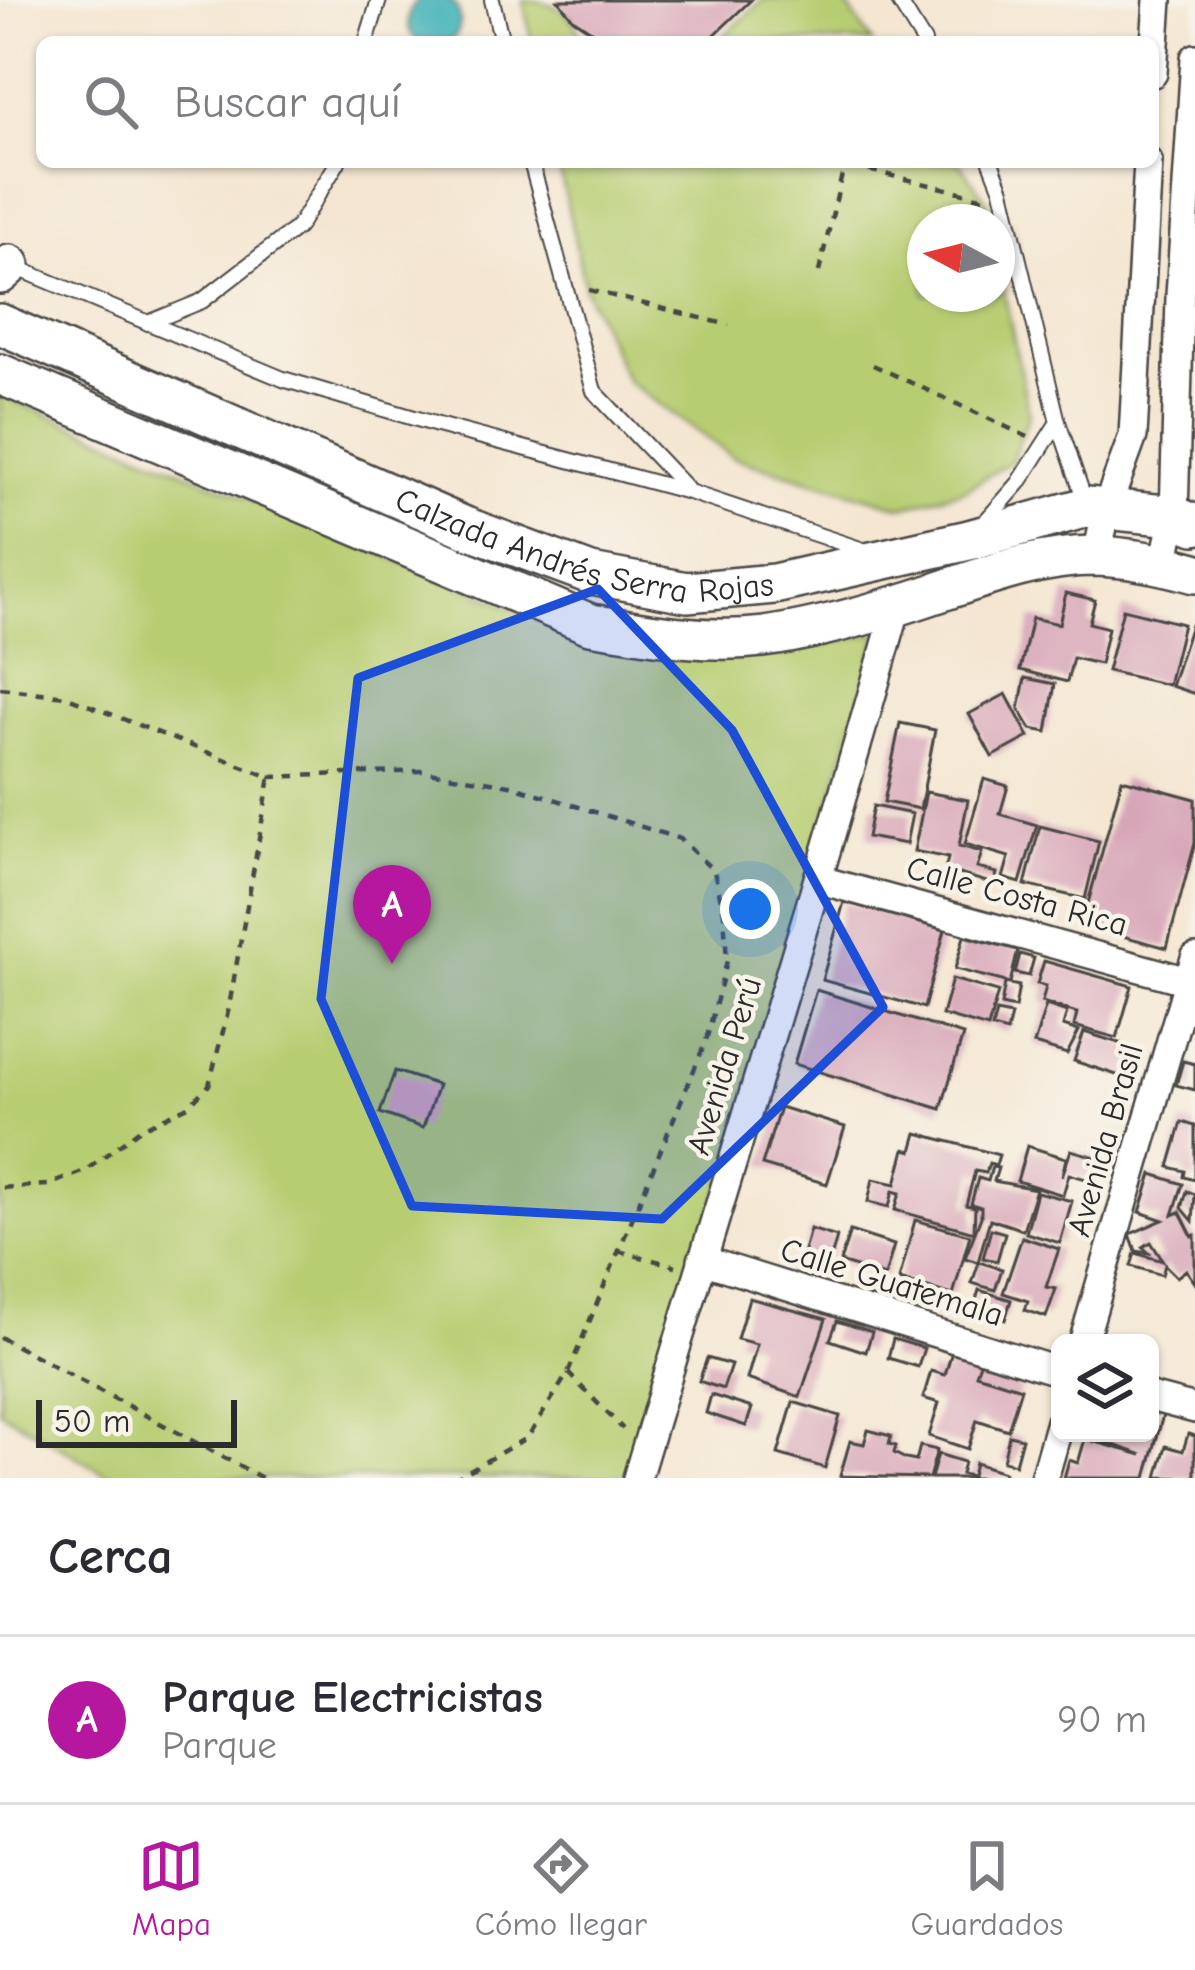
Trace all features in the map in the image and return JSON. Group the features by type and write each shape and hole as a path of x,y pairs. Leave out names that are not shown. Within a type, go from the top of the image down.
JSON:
{"main road":[{"name":"Calzada Andrés Serra Rojas","path":"0,324 465,527 591,574 687,592 774,584 1097,507 1188,512"},
{"name":"Calzada Andrés Serra Rojas","path":"0,374 590,624 679,638 764,637 1067,558 1097,556 1179,569"}],"street":[{"path":"1155,36 1158,0"},
{"path":"1179,569 1188,512 1180,296 1195,59"},
{"path":"1097,556 1097,507 1133,436 1148,168"},
{"name":"Avenida Perú","path":"641,1465 820,880 897,606"},
{"name":"Calle Costa Rica","path":"820,880 1193,974"},
{"name":"Avenida Brasil","path":"1086,1334 1193,974"},
{"name":"Calle Guatemala","path":"699,1266 1051,1369"},
{"path":"1159,1399 1195,1409"},
{"path":"1044,1478 1054,1442"}],"lane":[{"path":"368,36 380,0"},
{"path":"492,0 501,36"},
{"path":"898,0 920,36"},
{"path":"1159,51 1195,59"},
{"path":"148,323 202,301 298,227 334,168"},
{"path":"533,168 594,392 689,492"},
{"path":"993,168 1058,422 1097,507"},
{"path":"3,266 283,379 689,492 885,558"},
{"path":"969,540 1019,484 1058,422"}],"path":[{"path":"819,272 844,168"},
{"path":"865,168 985,198"},
{"path":"565,286 729,325"},
{"path":"873,364 1044,445"},
{"path":"0,688 65,697 269,777 422,771 509,785 680,838 713,871 724,913 727,962 706,1041 568,1373 529,1437 456,1478"},
{"path":"0,1188 48,1185 85,1171 140,1129 188,1106 209,1084 228,1012 269,777"},
{"path":"618,1250 699,1266"},
{"path":"0,1337 262,1478"},
{"path":"568,1373 641,1465"}],"highlighted area":[{"path":"598,589 732,730 883,1007 662,1219 412,1206 321,999 358,678"}],"green space":[{"path":"523,0 561,10 580,36 531,36"},
{"path":"763,0 843,0 868,36 724,36"},
{"path":"559,168 963,168 986,204 907,204 907,312 1008,312 1029,414 1012,461 964,490 902,507 734,458 627,381 585,289"},
{"path":"0,395 630,656 763,654 879,633 637,1478 113,1478 0,1411"}],"water":[{"path":"420,-1 448,-1 458,11 455,36 413,36 410,31 410,11"}],"building":[{"path":"558,0 751,0 713,36 599,36 573,19"},
{"path":"1066,593 1095,600 1089,623 1108,628 1100,664 1073,658 1067,682 1020,670 1032,618 1059,624"},
{"path":"1123,609 1183,624 1168,685 1107,671"},
{"path":"1191,625 1195,627 1195,694 1171,686"},
{"path":"1025,678 1055,684 1047,732 1031,729 1019,709"},
{"path":"1006,694 1029,737 992,757 969,714"},
{"path":"900,723 935,730 920,809 884,802"},
{"path":"984,779 1008,786 1000,814 1037,825 1020,883 1003,878 1009,857 965,844"},
{"path":"1122,779 1195,799 1195,843 1167,948 1082,925"},
{"path":"926,792 968,800 959,846 982,852 977,868 997,873 994,884 945,870 948,858 914,851"},
{"path":"873,806 912,814 906,844 867,837"},
{"path":"1040,826 1099,841 1085,899 1025,885"},
{"path":"844,902 945,930 924,1008 822,980"},
{"path":"964,936 1018,950 1010,983 955,969"},
{"path":"1020,954 1034,958 1029,976 1015,973"},
{"path":"1044,961 1132,986 1117,1038 1074,1026 1077,1013 1042,1002 1046,986 1037,984"},
{"path":"952,979 998,992 988,1028 942,1015"},
{"path":"1005,983 1019,986 1015,1008 1001,1005"},
{"path":"816,990 963,1035 941,1109 794,1064"},
{"path":"1046,1005 1067,1012 1063,1026 1079,1031 1067,1054 1034,1044"},
{"path":"996,1012 1011,1015 1007,1032 992,1028"},
{"path":"1084,1032 1141,1050 1132,1080 1074,1061"},
{"path":"1183,1061 1195,1064 1195,1090 1176,1085"},
{"path":"395,1071 438,1085 423,1128 380,1113"},
{"path":"780,1107 845,1127 827,1184 762,1165"},
{"path":"1182,1122 1195,1126 1195,1180 1169,1167"},
{"path":"917,1133 999,1155 986,1173 975,1171 966,1205 975,1207 974,1232 895,1210 900,1193 893,1191 889,1207 868,1202 873,1179 896,1184 905,1149 912,1151"},
{"path":"1027,1146 1066,1158 1062,1176 1071,1150 1103,1159 1096,1182 1069,1174 1063,1195 1017,1181"},
{"path":"992,1167 998,1168 994,1181 1036,1189 1023,1230 990,1219 978,1262 965,1258 981,1217 981,1207 971,1204 978,1178 988,1181"},
{"path":"1152,1174 1183,1184 1173,1215 1180,1212 1195,1235 1195,1283 1186,1270 1177,1277 1165,1265 1162,1275 1131,1266 1135,1253 1163,1261 1151,1242 1143,1247 1149,1253 1136,1251 1130,1234 1163,1220 1140,1212"},
{"path":"1187,1191 1195,1194 1193,1221 1182,1208"},
{"path":"1037,1192 1072,1201 1060,1243 1026,1233"},
{"path":"915,1220 970,1235 953,1295 899,1280"},
{"path":"810,1229 837,1237 828,1269 801,1262"},
{"path":"991,1229 1005,1233 997,1261 983,1258"},
{"path":"850,1231 894,1245 885,1276 840,1262"},
{"path":"1022,1237 1059,1249 1046,1287 1056,1289 1046,1317 1025,1310 1028,1301 1003,1293"},
{"path":"979,1262 1002,1269 995,1290 972,1283"},
{"path":"979,1290 1011,1300 1005,1320 973,1311"},
{"path":"749,1298 826,1319 800,1397 747,1379 757,1344 737,1339"},
{"path":"837,1321 872,1332 866,1352 830,1340"},
{"path":"893,1339 924,1348 918,1367 888,1358"},
{"path":"953,1348 982,1358 976,1374 1021,1388 1008,1430 977,1420 968,1449 929,1436 939,1403 923,1398 931,1371 945,1375"},
{"path":"707,1358 731,1365 723,1389 699,1381"},
{"path":"711,1395 752,1408 746,1426 706,1413"},
{"path":"793,1402 840,1416 825,1468 778,1454"},
{"path":"868,1430 891,1436 894,1453 906,1459 916,1461 920,1446 937,1450 929,1478 840,1476 850,1441 864,1444"},
{"path":"1188,1434 1195,1436 1195,1478 1157,1477 1166,1446 1183,1451"},
{"path":"1009,1435 1022,1438 1015,1464 1003,1461"},
{"path":"1084,1442 1142,1455 1105,1442 1156,1442 1146,1478 1064,1478 1069,1460 1078,1463"},
{"path":"938,1454 964,1462 961,1474 972,1476 975,1463 1004,1472 1003,1478 931,1478"}],"place":[{"name":"Parque Electricistas","path":"392,964"}]}
